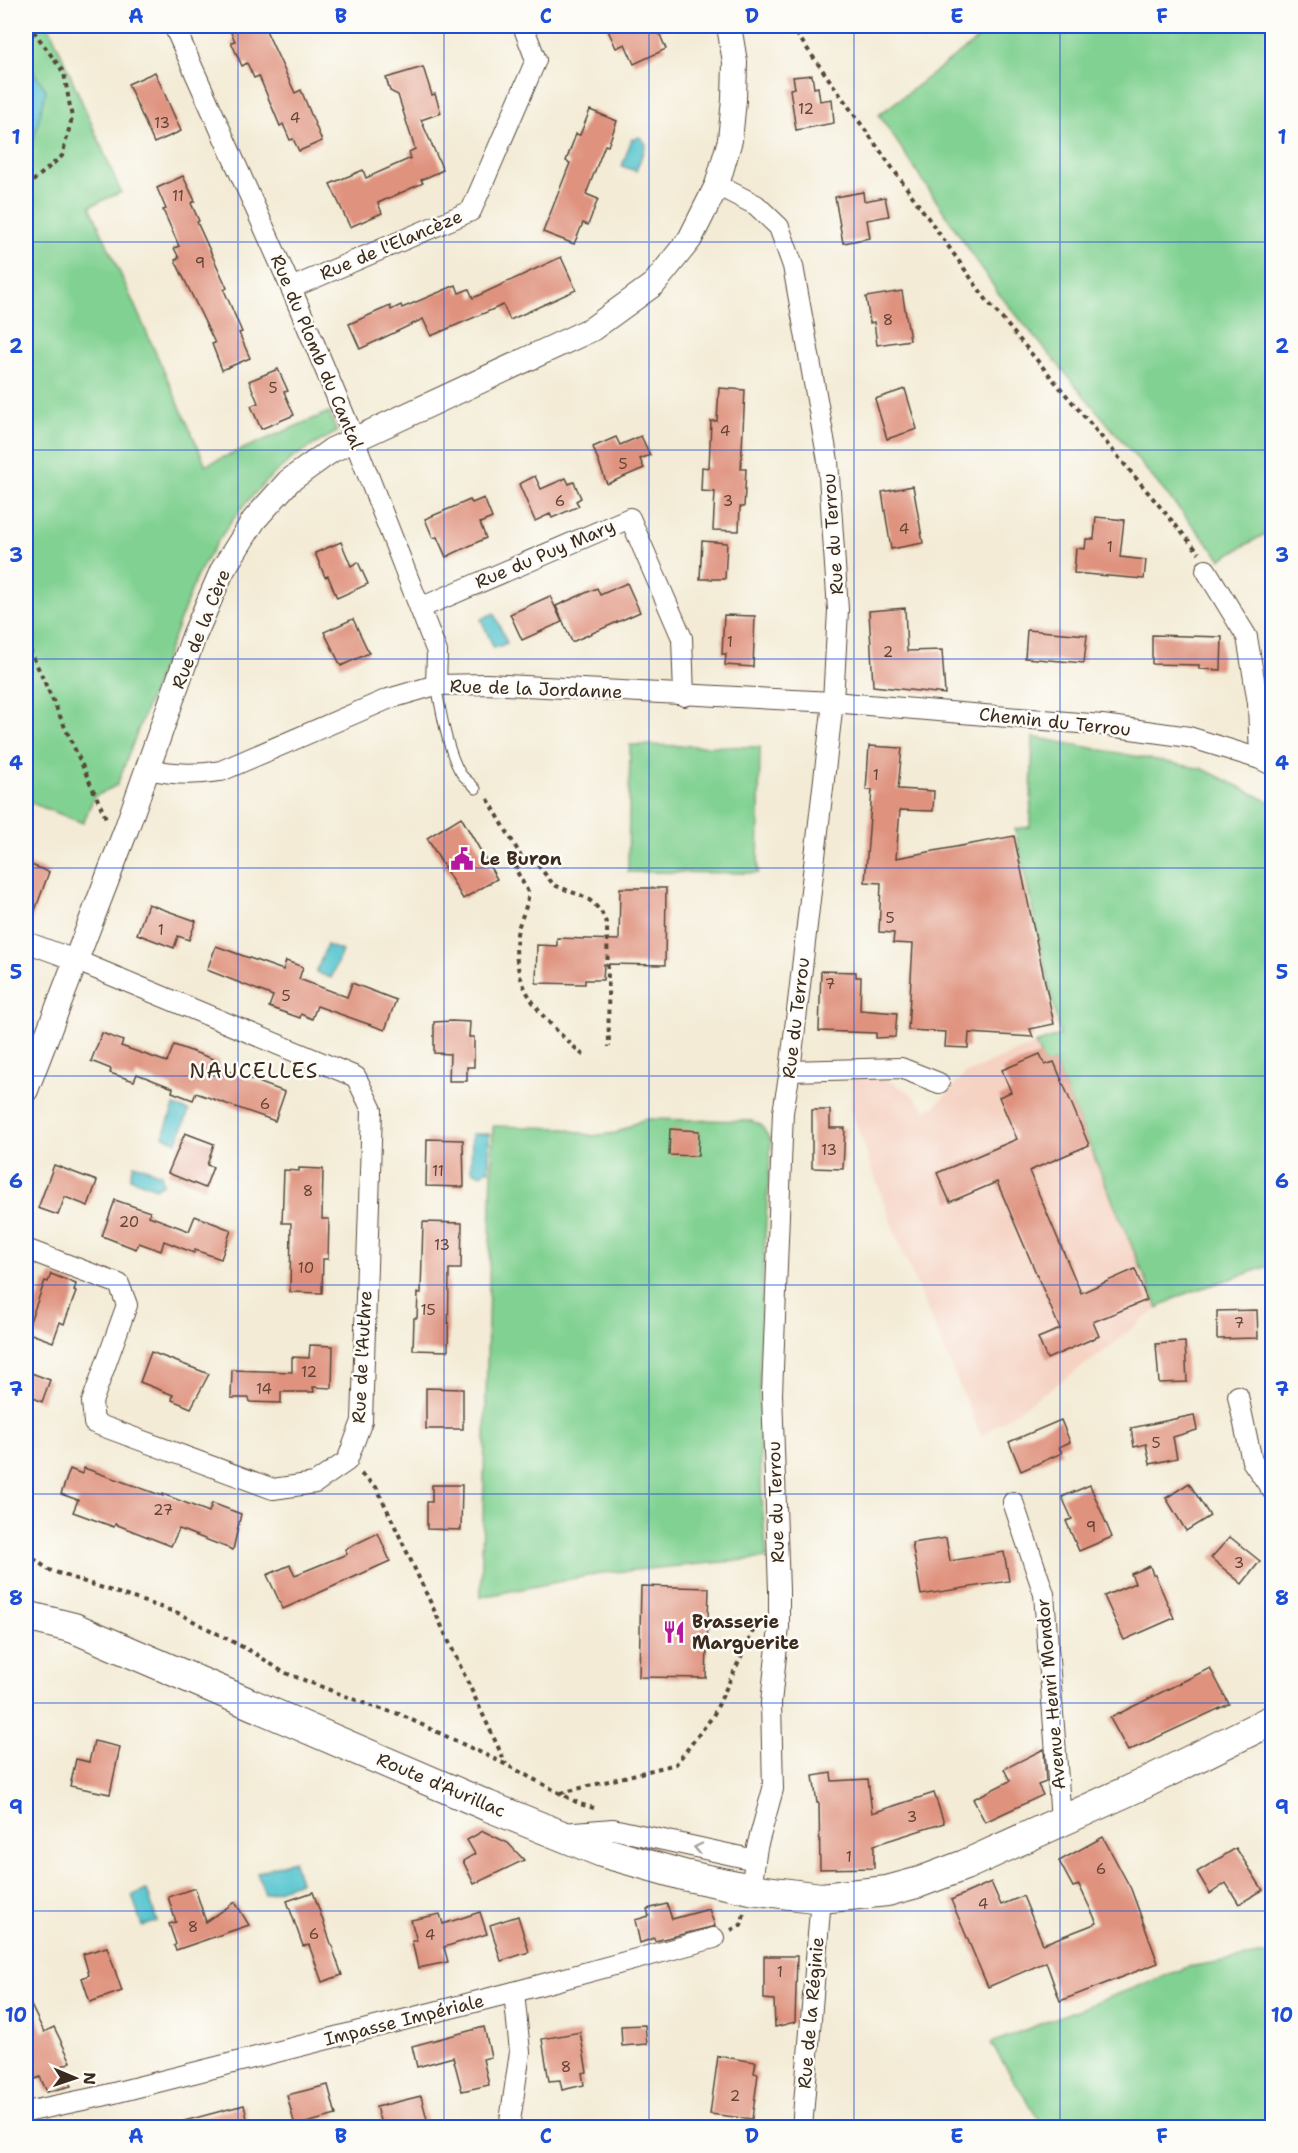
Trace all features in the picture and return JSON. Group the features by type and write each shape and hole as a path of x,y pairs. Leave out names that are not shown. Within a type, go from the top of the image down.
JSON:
{"main road":[{"name":"Route d'Aurillac","path":"26,1595 74,1628"},
{"name":"Route d'Aurillac","path":"26,1616 74,1628 557,1834 635,1862 753,1874 821,1898"},
{"name":"Avenue Henri Mondor","path":"821,1898 887,1890 920,1882 966,1865 1143,1784 1272,1720"}],"street":[{"name":"Rue du Plomb du Cantal","path":"174,26 291,288 354,439 437,652 436,685"},
{"name":"Rue de l'Elancèze","path":"291,288 471,211 536,60 523,26"},
{"name":"Rue de la Cère","path":"26,1090 149,769 194,636 222,571 254,520 289,481 332,450 592,329 654,284 690,239 717,185 730,140 735,100 735,62 729,26"},
{"name":"Rue du Terrou","path":"717,185 756,205 779,227 793,266 828,461 838,610 833,702 790,1071 783,1112 772,1394 779,1590 771,1703 773,1789 757,1847 753,1874"},
{"name":"Rue du Puy Mary","path":"420,608 630,518 682,638 684,696"},
{"path":"1206,570 1247,637 1266,762"},
{"name":"Rue de la Jordanne","path":"149,769 195,775 221,771 388,699 436,685 486,684 833,702"},
{"name":"Chemin du Terrou","path":"833,702 1102,725 1188,737 1266,762"},
{"name":"Rue de l'Authre","path":"26,942 75,960 356,1077 372,1110 362,1421 347,1461"},
{"path":"790,1071 901,1068 939,1083"},
{"path":"26,1250 119,1284 127,1305 92,1402 94,1423 273,1489 315,1483 347,1461"},
{"path":"1239,1395 1252,1461 1272,1490"},
{"name":"Avenue Henri Mondor","path":"1014,1502 1044,1594 1061,1820"},
{"name":"Rue de la Réginie","path":"802,2127 821,1898"},
{"name":"Impasse Impériale","path":"26,2112 102,2096 514,1992 714,1938"},
{"path":"509,2127 520,2052 514,1992"}],"lane":[{"path":"436,685 445,731 460,773 468,778 476,789"}],"path":[{"path":"791,26 988,302 1161,509 1194,545 1206,570"},
{"path":"26,27 35,33 64,73 72,118 62,156 26,187"},
{"path":"26,641 104,816 126,830"},
{"path":"476,789 483,790 525,863 515,868 528,892 517,934 520,977 526,993 557,1031 584,1056"},
{"path":"532,858 554,885 587,898 602,913 607,933 609,1047"},
{"path":"347,1461 376,1488 507,1765"},
{"path":"26,1553 49,1570 178,1613 256,1654 283,1672 374,1707 399,1714 507,1765 580,1804 602,1810"},
{"path":"561,1793 676,1764 713,1716 758,1621"},
{"path":"714,1938 741,1925 753,1874"}],"shaded area":[{"path":"1035,1044 1045,1065 1054,1062 1158,1308 1102,1353 981,1436 896,1236 851,1110 852,1078 885,1079 908,1091 926,1110 934,1107 966,1073"}],"green space":[{"path":"26,26 49,26 121,192 90,206 206,465 329,412 337,432 300,453 275,473 248,500 215,545 196,578 117,785 94,797 83,823 26,801"},
{"path":"995,26 1272,26 1272,530 1221,559 998,293 879,115"},
{"path":"1033,737 1203,769 1272,803 1272,1265 1179,1296 1158,1308 1054,1062 1045,1065 1035,1044 1060,1035 1015,829 1030,827"},
{"path":"630,745 760,747 758,873 628,872"},
{"path":"644,1119 752,1121 761,1125 771,1141 762,1297 759,1402 762,1506 767,1558 602,1573 481,1597 493,1126 561,1128 593,1136 616,1133"},
{"path":"1272,1953 1272,2127 1043,2127 991,2043 1188,1967"}],"water":[{"path":"26,61 46,90 26,164"},
{"path":"638,137 646,144 636,171 622,166 632,139 635,140"},
{"path":"494,613 507,643 494,648 481,619"},
{"path":"327,945 342,951 331,978 316,972"},
{"path":"174,1106 189,1111 177,1142 163,1136"},
{"path":"472,1134 489,1134 489,1170 481,1175 471,1170"},
{"path":"134,1164 161,1174 163,1184 156,1188 130,1178"},
{"path":"293,1860 300,1882 265,1894 257,1873"},
{"path":"147,1890 157,1922 142,1926 132,1895"}],"building":[{"path":"228,26 264,26 295,93 301,90 322,141 299,151 293,139 290,140 283,124 280,126 259,76 254,78 247,63 242,66 231,42 235,41"},
{"path":"606,26 668,26 658,30 666,49 634,64 625,44 616,48"},
{"path":"423,67 432,95 435,94 441,113 421,120 443,170 421,180 423,183 378,203 382,213 350,227 330,184 363,170 366,178 411,158 409,152 415,149 398,95 390,91 386,78"},
{"path":"155,72 181,131 154,143 128,84"},
{"path":"812,75 814,88 818,87 820,101 832,99 834,123 796,130 790,89 795,88 793,77"},
{"path":"590,110 617,121 586,194 598,199 588,225 583,223 574,244 543,232 570,163 566,161 576,134 580,135"},
{"path":"183,176 195,201 191,203 199,221 197,222 227,288 224,290 242,332 239,333 250,358 222,370 212,344 215,343 175,260 179,258 174,248 179,246 163,210 166,209 157,188"},
{"path":"863,192 864,201 885,197 889,216 867,220 870,238 843,243 835,197"},
{"path":"561,257 576,290 510,320 503,305 431,336 423,319 360,349 349,324 390,306 391,310 401,305 402,308 456,285 459,293 469,289 473,298"},
{"path":"902,291 910,340 877,345 874,322 870,323 866,297"},
{"path":"278,369 288,391 284,392 294,415 261,429 251,406 258,403 249,381"},
{"path":"719,388 745,390 741,469 746,469 744,507 740,507 739,531 713,530 715,492 701,491 702,467 709,468 711,421 717,421"},
{"path":"905,389 917,429 887,439 875,399"},
{"path":"641,436 650,455 640,459 644,468 607,484 593,447 616,437 620,445"},
{"path":"535,476 541,489 566,478 569,484 574,482 581,498 576,501 579,506 552,518 550,514 535,521 519,484"},
{"path":"913,486 923,543 891,549 882,492"},
{"path":"484,498 492,518 480,523 486,538 446,557 437,537 433,538 425,519 470,500 472,503"},
{"path":"1096,517 1124,520 1120,557 1146,560 1144,579 1074,573 1076,548 1085,549 1086,539 1094,539"},
{"path":"702,541 727,543 725,579 700,579"},
{"path":"341,542 351,566 358,562 368,584 337,598 315,553"},
{"path":"627,583 640,612 572,642 556,606 597,588 600,595"},
{"path":"550,596 562,622 522,640 510,614"},
{"path":"905,608 907,651 942,650 945,694 873,686 869,611"},
{"path":"724,615 755,616 753,667 725,665 726,654 722,654"},
{"path":"353,619 369,653 341,666 324,632"},
{"path":"1027,630 1087,635 1084,663 1025,658"},
{"path":"1152,635 1222,637 1221,670 1199,669 1199,665 1152,664"},
{"path":"869,746 902,748 898,789 934,791 933,811 900,810 896,858 1014,836 1054,1024 1030,1029 1033,1037 969,1033 968,1048 945,1047 946,1032 908,1030 913,944 893,943 894,933 879,932 881,883 865,882 872,790 866,790"},
{"name":"Le Buron","path":"461,817 497,879 463,899 427,838"},
{"path":"26,863 49,872 28,930 26,930"},
{"path":"620,888 666,888 665,965 604,964 603,980 585,980 585,984 536,983 537,945 557,946 557,938 619,940"},
{"path":"148,904 196,921 189,940 178,936 174,948 137,934"},
{"path":"216,946 283,970 286,961 303,967 299,979 347,997 352,983 396,1000 385,1030 317,1006 312,1019 301,1014 300,1018 269,1007 273,996 207,970"},
{"path":"821,971 856,972 856,977 861,977 860,1010 897,1013 895,1037 876,1038 876,1033 819,1031"},
{"path":"434,1022 470,1022 469,1037 474,1037 474,1067 467,1067 467,1081 449,1081 450,1054 434,1053"},
{"path":"102,1033 123,1041 121,1046 167,1062 174,1045 219,1061 217,1067 285,1092 275,1121 196,1093 193,1100 172,1092 173,1088 137,1074 134,1081 110,1073 111,1069 91,1061"},
{"path":"1040,1054 1045,1065 1054,1062 1089,1145 1029,1171 1081,1293 1135,1269 1147,1300 1093,1322 1099,1336 1047,1359 1038,1338 1060,1329 997,1182 950,1202 937,1173 1017,1139 999,1097 1011,1092 1002,1070"},
{"path":"812,1110 830,1110 830,1128 845,1128 843,1169 812,1168"},
{"path":"670,1129 699,1131 698,1156 669,1155"},
{"path":"185,1133 214,1144 207,1165 213,1167 205,1188 168,1173"},
{"path":"427,1139 463,1140 464,1187 426,1186"},
{"path":"54,1165 97,1181 88,1206 65,1197 58,1215 38,1208"},
{"path":"299,1168 323,1169 322,1219 329,1219 328,1259 323,1259 322,1293 290,1292 291,1223 282,1223 284,1170 299,1171"},
{"path":"115,1200 150,1212 149,1216 189,1231 195,1216 231,1230 221,1259 195,1250 194,1253 164,1241 161,1251 139,1243 136,1249 102,1236"},
{"path":"423,1222 462,1223 461,1269 449,1269 448,1351 413,1350 414,1318 417,1318 418,1293 421,1293"},
{"path":"51,1274 76,1284 74,1291 76,1292 64,1324 60,1322 53,1342 26,1332 45,1281 48,1282"},
{"path":"1257,1310 1258,1338 1217,1339 1217,1311"},
{"path":"1185,1342 1187,1382 1159,1383 1156,1344"},
{"path":"310,1345 333,1346 332,1388 313,1387 314,1392 281,1392 281,1403 250,1402 249,1398 231,1398 232,1370 292,1372 292,1357 309,1358"},
{"path":"151,1352 209,1374 191,1408 172,1400 173,1395 140,1382"},
{"path":"26,1371 50,1380 42,1402 26,1394"},
{"path":"426,1388 463,1389 463,1429 426,1429"},
{"path":"1194,1415 1197,1430 1173,1437 1177,1458 1150,1464 1146,1444 1134,1447 1131,1428"},
{"path":"1061,1420 1070,1442 1059,1447 1062,1453 1021,1471 1009,1442"},
{"path":"84,1468 209,1512 212,1503 241,1514 233,1550 179,1529 171,1546 115,1524 114,1527 73,1512 78,1500 61,1494 70,1469 82,1474"},
{"path":"1189,1483 1210,1516 1186,1531 1166,1498"},
{"path":"432,1485 462,1485 461,1530 427,1529 427,1502 432,1502"},
{"path":"1090,1485 1112,1537 1079,1551 1066,1521 1072,1519 1062,1497"},
{"path":"378,1533 390,1561 283,1609 267,1575 290,1565 295,1575 347,1554 345,1549"},
{"path":"1230,1537 1260,1561 1242,1584 1211,1558"},
{"path":"946,1538 950,1561 1004,1552 1009,1581 921,1595 912,1543"},
{"path":"1150,1566 1174,1618 1124,1640 1104,1596 1135,1583 1131,1574"},
{"name":"Brasserie Marguerite","path":"641,1586 709,1588 706,1678 639,1677"},
{"path":"1210,1668 1229,1704 1128,1751 1110,1718"},
{"path":"94,1741 120,1747 110,1794 70,1786 76,1759 89,1762"},
{"path":"1044,1749 1046,1782 1038,1785 1043,1795 985,1822 973,1799 1010,1781 1004,1769"},
{"path":"831,1773 832,1781 868,1779 872,1813 934,1793 944,1823 874,1845 874,1868 820,1869 819,1803 817,1803 813,1776"},
{"path":"483,1831 508,1843 524,1860 474,1884 463,1861 475,1854 467,1840"},
{"path":"1103,1837 1131,1889 1158,1963 1060,2001 1046,1962 988,1987 951,1900 991,1882 1001,1905 1023,1896 1043,1944 1097,1923 1079,1885 1073,1887 1059,1861"},
{"path":"1236,1848 1263,1890 1239,1904 1226,1883 1210,1894 1197,1872"},
{"path":"195,1888 206,1922 235,1902 249,1925 176,1950 169,1924 176,1922 168,1897"},
{"path":"313,1892 342,1975 322,1982 309,1945 303,1946 287,1901"},
{"path":"667,1904 672,1919 709,1909 715,1926 640,1943 635,1920 649,1916 647,1909"},
{"path":"480,1912 487,1934 444,1947 448,1962 418,1968 412,1941 417,1941 411,1920 440,1914 443,1924"},
{"path":"518,1916 529,1952 501,1961 490,1925"},
{"path":"107,1947 122,1991 90,2002 82,1978 89,1975 83,1954"},
{"path":"764,1956 797,1956 795,2022 775,2027 774,2000 764,1999"},
{"path":"26,1995 44,2032 54,2027 71,2062 62,2066 71,2086 47,2092 40,2077 36,2079 26,2060"},
{"path":"645,2025 647,2044 622,2046 621,2026"},
{"path":"484,2027 491,2057 483,2059 489,2085 462,2091 453,2057 417,2067 412,2046"},
{"path":"580,2032 587,2072 582,2073 584,2085 562,2090 560,2080 549,2081 542,2039"},
{"path":"718,2056 756,2062 754,2073 758,2074 752,2119 710,2114"},
{"path":"328,2085 336,2115 295,2126 287,2095"},
{"path":"421,2096 429,2127 382,2127 376,2107"},
{"path":"244,2105 249,2127 185,2127 184,2121"}],"place":[{"name":"Le Buron","path":"462,859"},
{"name":"Brasserie Marguerite","path":"674,1632"}],"district":[{"name":"NAUCELLES","path":"254,1071"}]}
